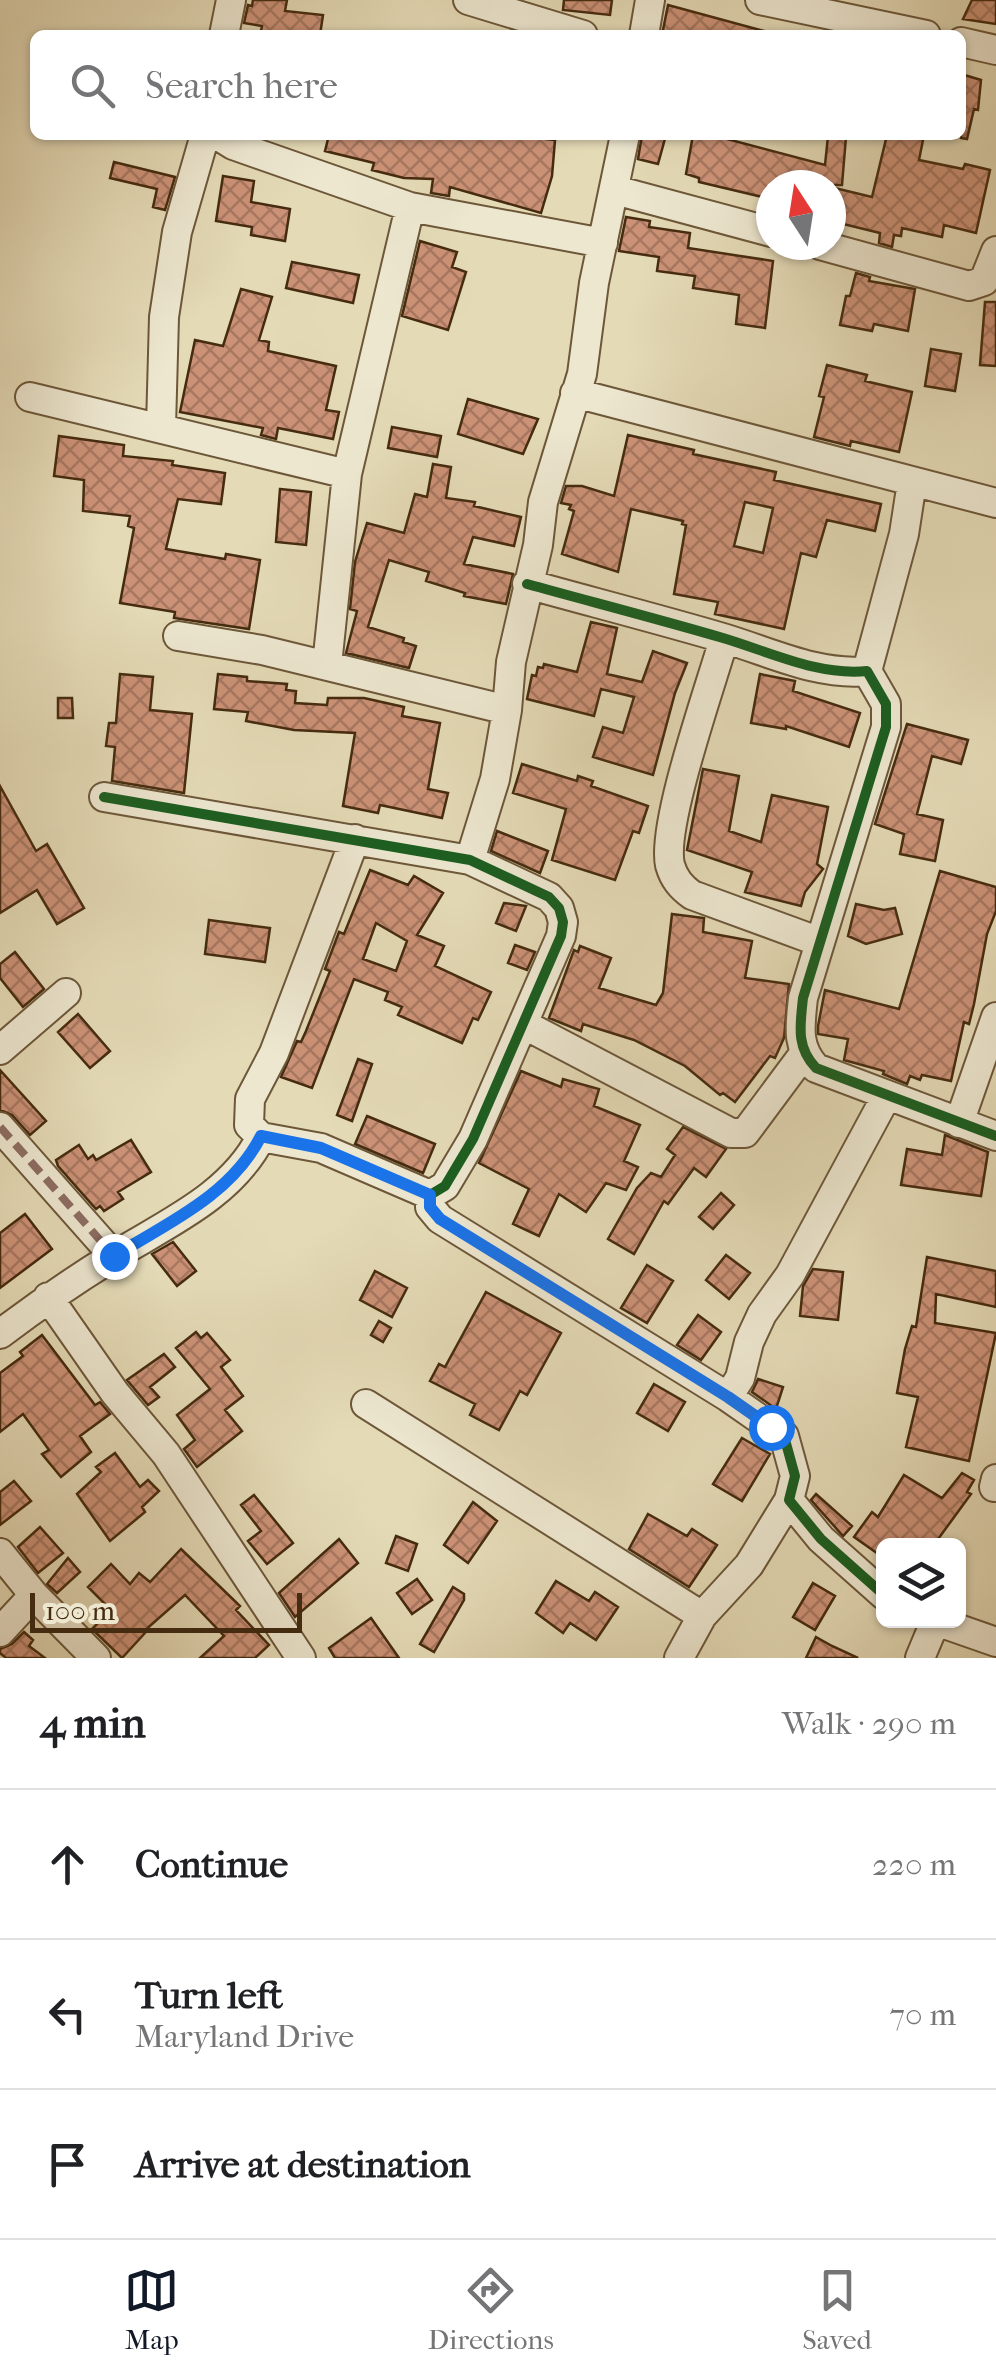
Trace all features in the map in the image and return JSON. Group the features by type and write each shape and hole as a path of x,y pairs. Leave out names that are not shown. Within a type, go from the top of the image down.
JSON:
{"street":[{"path":"225,30 231,0"},
{"path":"468,0 567,30"},
{"path":"645,30 650,0"},
{"path":"760,0 902,30"},
{"path":"966,43 996,50"},
{"path":"161,428 167,300 177,232 204,140"},
{"path":"224,140 410,207 603,243"},
{"path":"470,860 496,779 511,662 538,545 543,502 582,374 594,283 625,140"},
{"path":"615,190 756,228"},
{"path":"327,665 347,474 410,207"},
{"path":"846,252 970,286 984,282 996,251"},
{"path":"575,394 996,502"},
{"path":"30,396 347,474"},
{"path":"912,482 904,534 867,671 886,704 886,727 803,998 800,1036 804,1055 816,1068 996,1136"},
{"path":"527,584 800,664 847,673 867,671"},
{"path":"178,636 262,650 507,710"},
{"path":"724,639 672,823 670,865 679,885 692,895 820,942"},
{"path":"104,796 470,860 549,897 559,908 562,936 525,1025 473,1139 445,1186 430,1195"},
{"path":"355,839 274,1052 250,1099 249,1125 261,1136 321,1148 430,1195"},
{"path":"0,1050 66,993"},
{"path":"959,1122 996,1018"},
{"path":"525,1025 730,1133 745,1133 804,1055"},
{"path":"728,1397 740,1378 749,1342 762,1314 790,1276 887,1095"},
{"path":"0,1126 114,1256"},
{"path":"0,1334 48,1297 220,1188 249,1160 261,1136"},
{"path":"430,1195 430,1207 440,1219 728,1397 784,1436 795,1476 789,1500 749,1565 702,1616 679,1658"},
{"path":"48,1297 115,1393 166,1454 300,1658"},
{"path":"366,1404 702,1616"},
{"path":"789,1500 821,1540 876,1588"},
{"path":"0,1553 34,1596 96,1658"},
{"path":"0,1632 34,1596"},
{"path":"920,1658 931,1628"},
{"path":"955,1628 996,1642"}],"building":[{"path":"253,0 287,0 285,11 323,15 321,30 261,30 262,26 244,23 248,5 252,6"},
{"path":"564,0 612,0 610,15 563,10"},
{"path":"972,0 996,0 996,24 963,19"},
{"path":"668,5 760,30 663,30"},
{"path":"966,76 981,80 978,110 974,109 967,139"},
{"path":"328,140 555,140 552,176 541,213 450,187 449,196 431,193 433,179 404,178 372,170 374,163 325,151"},
{"path":"641,140 665,140 658,164 638,159"},
{"path":"692,140 731,140 825,165 828,140 846,140 843,170 756,170 756,195 699,182 699,178 686,174"},
{"path":"886,140 923,140 919,160 990,170 976,233 944,225 942,237 902,228 901,236 894,235 892,247 879,243 880,233 846,225 846,191 872,197"},
{"path":"114,162 175,177 165,210 153,207 157,189 110,178"},
{"path":"223,176 254,181 251,202 290,209 285,241 251,235 252,227 216,221"},
{"path":"626,217 650,221 649,227 690,233 688,248 773,261 765,328 736,324 739,295 693,288 695,276 657,271 659,257 619,251"},
{"path":"420,241 457,252 452,267 466,272 448,330 402,316"},
{"path":"292,262 359,275 353,303 286,288"},
{"path":"856,273 870,277 869,281 915,289 908,331 874,324 872,331 840,325"},
{"path":"241,289 272,297 259,340 269,342 268,351 336,366 326,410 339,412 333,439 278,428 276,439 261,435 263,428 180,412 195,340 223,346"},
{"path":"985,302 996,302 996,366 980,365"},
{"path":"931,349 961,354 955,391 925,386"},
{"path":"827,365 867,375 865,381 912,392 899,452 814,437"},
{"path":"468,399 538,419 523,454 458,434"},
{"path":"392,427 441,436 437,457 388,448"},
{"path":"628,435 776,472 774,480 881,504 875,531 827,520 816,557 801,553 784,629 715,614 718,602 674,594 686,525 683,521 631,509 618,572 562,554 574,511 569,509 571,505 561,503 566,486 582,486 614,496","holes":["745,502 773,508 763,553 734,546"]},
{"path":"59,436 124,445 123,456 173,461 172,465 225,473 221,504 178,499 166,549 225,559 226,554 260,560 249,629 174,618 175,612 120,603 134,528 128,526 130,516 83,511 84,480 54,476"},
{"path":"433,464 451,467 446,498 475,502 474,506 521,517 514,546 473,537 464,564 513,574 506,604 464,596 465,593 426,581 429,572 389,560 368,627 404,638 403,642 416,646 409,668 346,653 357,611 350,609 355,562 367,523 404,533 415,494 427,497"},
{"path":"280,489 311,492 306,545 276,542"},
{"path":"591,622 617,628 607,674 642,682 653,651 687,663 653,775 593,757 603,727 623,733 634,697 601,689 594,716 527,699 532,675 536,676 538,667 543,668 544,664 577,672"},
{"path":"120,674 153,677 150,710 192,714 184,793 112,781 115,747 106,746 109,723 116,723"},
{"path":"218,674 287,684 286,690 296,691 295,703 327,705 328,698 364,698 404,707 402,716 440,723 428,789 448,793 442,818 380,805 378,813 343,806 355,733 294,730 246,721 248,712 214,709"},
{"path":"760,674 795,681 793,691 860,713 849,747 786,726 751,723"},
{"path":"58,698 72,698 73,718 58,718"},
{"path":"907,724 968,740 961,764 932,756 917,814 943,820 935,861 900,854 904,834 875,824"},
{"path":"522,764 577,781 578,776 593,781 591,786 648,806 639,833 633,831 615,880 552,860 566,809 513,793"},
{"path":"703,769 739,776 729,831 761,842 772,795 828,807 817,864 823,869 805,892 801,906 745,892 752,872 687,850"},
{"path":"0,786 36,851 47,844 84,908 57,924 37,890 0,913"},
{"path":"497,831 548,851 540,873 491,851"},
{"path":"370,870 408,885 414,876 443,893 417,935 444,946 435,966 491,992 462,1043 398,1015 402,1007 385,1000 388,992 354,979 312,1088 281,1077 297,1041 301,1042 330,971 325,969 339,932 344,934","holes":["376,923 407,941 396,971 363,959"]},
{"path":"940,871 996,887 996,911 951,1081 922,1075 920,1080 910,1076 907,1084 883,1074 884,1071 844,1060 848,1039 818,1034 818,1026 825,990 899,1009"},
{"path":"504,903 526,906 516,931 496,923"},
{"path":"856,904 884,910 895,908 902,934 866,944 848,936"},
{"path":"672,914 704,918 703,932 752,941 745,978 789,984 784,1038 775,1058 770,1056 735,1102 723,1093 720,1095 685,1066 634,1040 583,1024 581,1031 549,1018 574,950 578,952 580,946 611,958 599,988 656,1005 663,993"},
{"path":"209,920 270,928 265,962 205,954"},
{"path":"515,945 535,952 527,970 508,963"},
{"path":"15,952 44,989 23,1007 0,978 0,964"},
{"path":"78,1014 110,1051 90,1068 58,1032"},
{"path":"358,1059 372,1064 352,1121 337,1115"},
{"path":"0,1070 46,1121 30,1135 12,1115 0,1110"},
{"path":"521,1071 561,1087 563,1079 599,1089 594,1106 640,1125 624,1161 638,1167 626,1190 606,1183 586,1212 559,1194 539,1236 513,1224 529,1189 479,1163"},
{"path":"367,1116 435,1144 423,1173 355,1144"},
{"path":"683,1127 726,1149 706,1177 694,1168 668,1204 664,1201 634,1254 608,1239 637,1188 651,1173 661,1177 675,1155 667,1149"},
{"path":"945,1135 988,1152 981,1196 901,1185 907,1149 942,1155"},
{"path":"131,1140 151,1172 118,1192 123,1199 104,1211 100,1206 96,1209 56,1160 79,1145 88,1159 93,1155 96,1160"},
{"path":"721,1193 734,1205 713,1229 699,1217"},
{"path":"25,1214 52,1249 0,1288 0,1233"},
{"path":"173,1242 196,1271 177,1286 152,1254"},
{"path":"726,1255 750,1273 729,1299 706,1280"},
{"path":"927,1257 996,1271 996,1307 936,1294 935,1323 996,1333 969,1461 906,1447 918,1397 897,1393 905,1349 912,1326 916,1327"},
{"path":"647,1265 673,1281 647,1323 621,1308"},
{"path":"813,1269 843,1272 838,1320 800,1316 803,1286"},
{"path":"375,1271 407,1288 392,1317 360,1300"},
{"path":"486,1292 561,1333 527,1395 520,1391 499,1430 470,1415 475,1404 430,1381 439,1364 445,1367"},
{"path":"698,1315 721,1332 701,1360 677,1345"},
{"path":"379,1321 391,1328 383,1342 371,1335"},
{"path":"196,1332 201,1338 207,1333 230,1360 221,1367 243,1396 225,1410 242,1431 197,1467 184,1449 195,1440 177,1415 210,1389 176,1348"},
{"path":"42,1335 95,1405 100,1402 110,1414 80,1436 91,1452 61,1477 42,1454 49,1450 23,1414 0,1432 0,1373"},
{"path":"164,1354 175,1367 150,1387 159,1397 148,1405 127,1380"},
{"path":"758,1379 783,1387 776,1409 752,1392"},
{"path":"654,1384 685,1402 668,1431 637,1413"},
{"path":"742,1438 770,1454 742,1501 713,1484"},
{"path":"115,1453 140,1487 148,1480 159,1491 142,1507 145,1512 110,1541 77,1494 101,1472 96,1467"},
{"path":"962,1473 974,1480 967,1492 971,1494 939,1538 876,1538 876,1552 854,1537 872,1512 878,1517 904,1475 942,1498"},
{"path":"14,1481 31,1501 0,1525 0,1492"},
{"path":"816,1494 852,1526 843,1536 811,1500"},
{"path":"254,1495 293,1543 267,1564 248,1541 261,1531 241,1505"},
{"path":"473,1502 497,1521 468,1563 444,1545"},
{"path":"648,1514 687,1536 692,1529 717,1545 689,1587 629,1549"},
{"path":"40,1527 63,1553 38,1573 18,1547"},
{"path":"396,1536 417,1544 408,1571 386,1563"},
{"path":"339,1539 358,1563 295,1617 279,1593"},
{"path":"181,1549 240,1606 236,1610 269,1645 255,1658 200,1658 224,1636 185,1595 143,1632 122,1658 92,1629 111,1610 88,1587 111,1564 130,1584 139,1573 150,1582"},
{"path":"68,1558 80,1572 57,1593 47,1584"},
{"path":"417,1579 432,1600 412,1614 397,1593"},
{"path":"556,1581 589,1601 595,1592 618,1607 596,1640 570,1623 563,1633 536,1613"},
{"path":"813,1583 835,1596 815,1630 793,1617"},
{"path":"453,1587 464,1594 464,1600 434,1652 420,1644"},
{"path":"371,1618 399,1658 335,1658 329,1648"},
{"path":"24,1632 33,1640 29,1646 45,1658 6,1658 0,1653 0,1649"},
{"path":"816,1637 832,1646 858,1658 806,1658"}],"marked path":[{"path":"0,1127 114,1256"}],"cycle path":[{"path":"527,584 812,666 867,671 886,704 886,727 803,998 802,1044 816,1068 996,1136"},
{"path":"104,797 470,860 549,897 559,908 561,936 473,1139 445,1186 430,1195 430,1207 440,1219 728,1397 784,1436 795,1476 789,1500 821,1539 876,1588"}],"route":[{"path":"114,1256 203,1202 230,1180 249,1160 261,1136 302,1142 430,1195 430,1207 440,1219 771,1427"}]}
